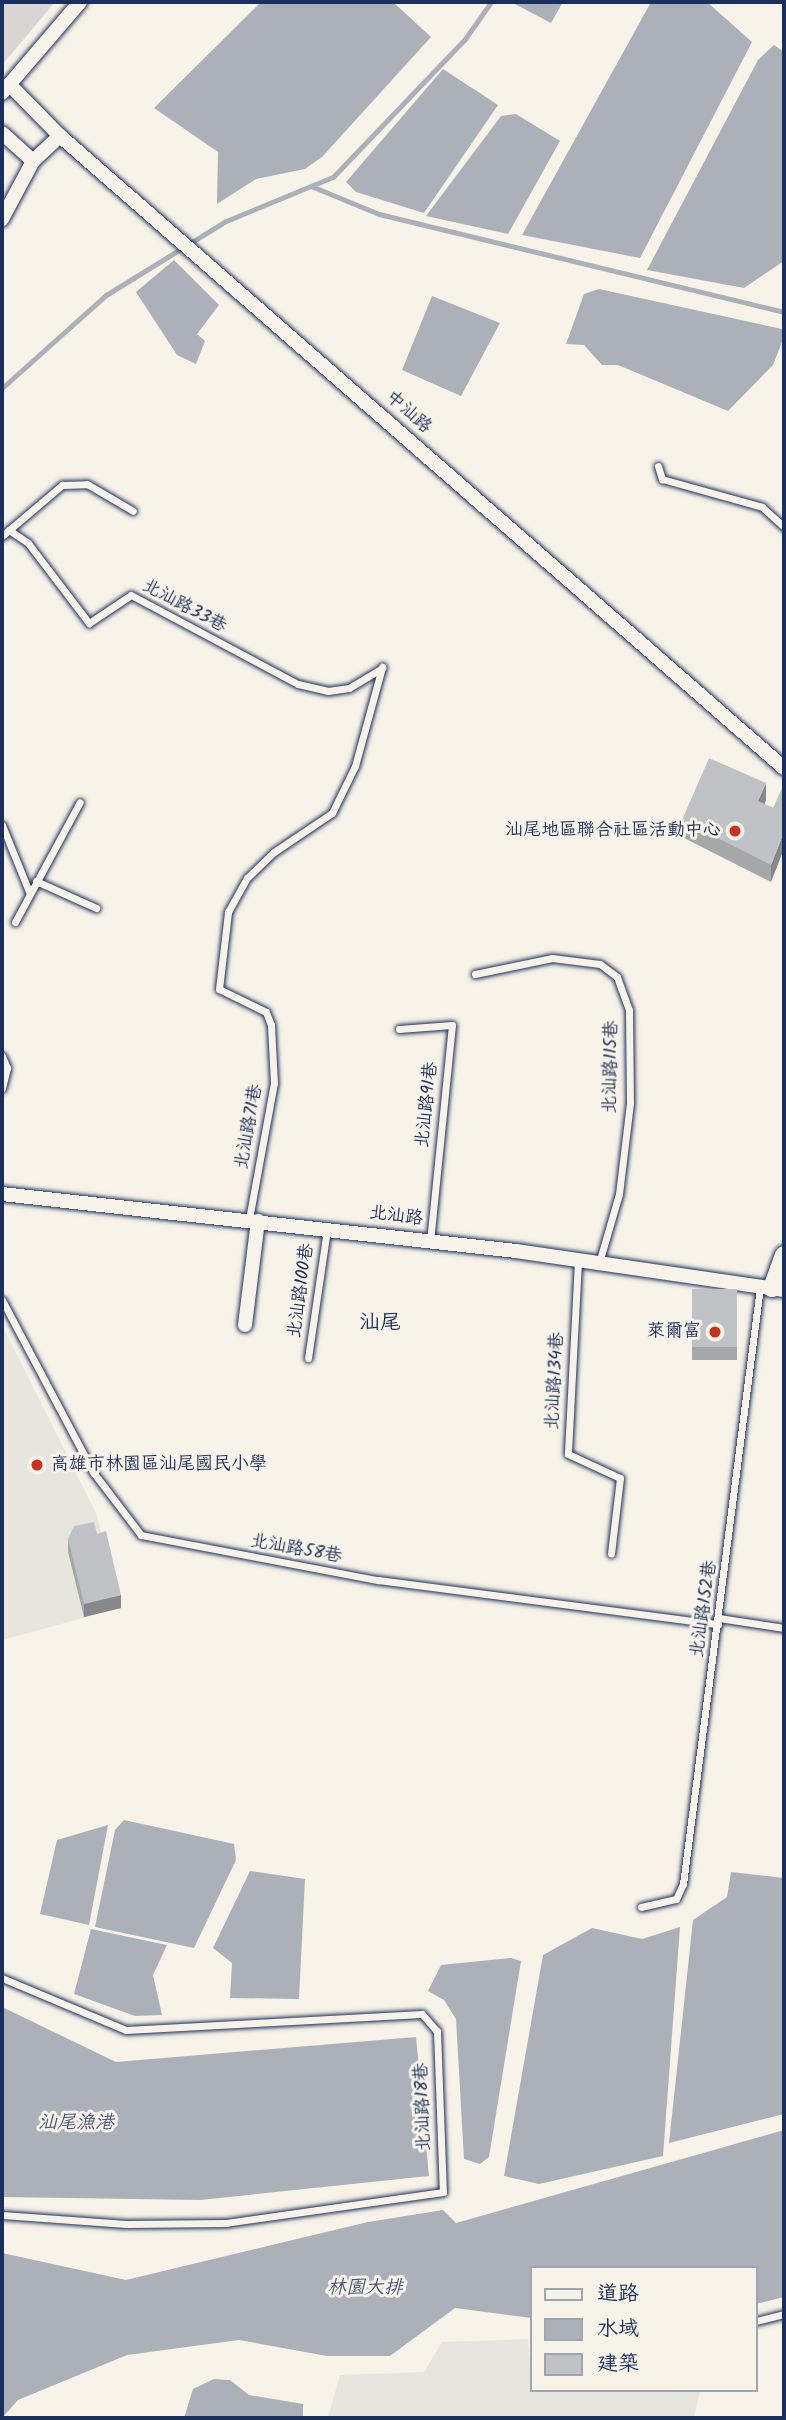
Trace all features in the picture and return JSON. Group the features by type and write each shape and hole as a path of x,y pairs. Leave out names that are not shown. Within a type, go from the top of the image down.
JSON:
{"street":[{"path":"6,88 80,2"},
{"name":"中汕路","path":"6,88 784,768"},
{"path":"2,133 33,161"},
{"path":"2,219 33,161 60,136"},
{"name":"北汕路","path":"2,1194 430,1241 772,1288"},
{"path":"245,1325 254,1220"},
{"path":"772,1288 784,1255"}],"lane":[{"path":"657,466 662,479 762,507 784,527"},
{"path":"2,536 62,485 79,482 132,511"},
{"name":"北汕路33巷","path":"9,530 28,543 89,623 131,595 298,684 328,691 349,688 383,667"},
{"name":"北汕路71巷","path":"254,1220 274,1083 271,1025 266,1012 219,989 228,912 247,878 274,852 332,813 355,766 383,667"},
{"path":"15,922 80,803"},
{"path":"2,825 5,845 30,894"},
{"path":"36,881 96,908"},
{"name":"北汕路115巷","path":"475,974 552,958 600,964 617,977 629,1010 630,1102 619,1194 599,1263"},
{"name":"北汕路91巷","path":"399,1028 452,1025 430,1241"},
{"path":"2,1056 7,1068 2,1088"},
{"name":"北汕路100巷","path":"308,1358 327,1229"},
{"name":"北汕路134巷","path":"578,1260 568,1454 620,1478 611,1553"},
{"name":"北汕路152巷","path":"641,1907 681,1892 718,1621 772,1288"},
{"name":"北汕路58巷","path":"2,1300 93,1472 141,1535 378,1580 784,1628"},
{"name":"北汕路18巷","path":"2,1978 126,2030 422,2014 438,2031 443,2192 226,2223 126,2224 2,2215"},
{"path":"758,2320 784,2314"}],"shaded area":[{"path":"2,2 55,2 2,65"},
{"name":"高雄市林園區汕尾國民小學","path":"2,1325 96,1513 120,1608 2,1640"},
{"path":"528,2339 530,2392 700,2392 694,2418 328,2418 340,2375 424,2372 442,2342"}],"water":[{"path":"261,2 393,2 431,37 322,157 305,169 256,179 217,204 218,152 154,108"},
{"path":"511,2 563,2 551,23"},
{"path":"651,2 707,2 752,42 640,258 522,235"},
{"path":"774,45 784,52 784,261 744,288 647,270 758,60"},
{"path":"443,69 498,105 424,213 356,192 346,182"},
{"path":"516,114 560,141 508,234 426,216 501,116"},
{"path":"174,260 219,305 197,334 205,341 196,364 177,355 136,292"},
{"path":"599,289 782,329 784,337 773,365 728,411 618,365 602,365 584,345 566,344 584,294"},
{"path":"432,296 500,323 461,396 402,370"},
{"path":"124,1820 234,1844 236,1860 194,1948 95,1927 115,1830"},
{"path":"108,1825 89,1925 40,1914 57,1840"},
{"path":"250,1871 305,1879 299,1999 230,1998 232,1963 213,1948"},
{"path":"731,1872 784,1878 784,2114 669,2143 693,1920 727,1897"},
{"path":"680,1927 663,2156 539,2184 504,2176 543,1955 592,1928 642,1939"},
{"path":"91,1929 167,1945 153,1975 162,2015 135,2016 74,1994"},
{"path":"511,1958 521,1961 489,2157 480,2164 464,2159 456,2019 444,2000 428,1991 441,1965"},
{"name":"汕尾漁港","path":"2,2007 116,2062 416,2037 429,2176 200,2200 2,2197"},
{"name":"林園大排","path":"784,2130 784,2297 758,2304 758,2266 530,2266 530,2318 455,2308 390,2356 327,2356 239,2340 127,2355 18,2400 2,2418 2,2253 126,2280 368,2222 443,2210 456,2223"},
{"path":"214,2379 230,2380 249,2395 303,2404 303,2418 184,2418 193,2389"}],"building":[{"name":"汕尾地區聯合社區活動中心","path":"709,758 766,783 758,801 773,808 782,788 784,789 784,832 771,865 682,820"},
{"name":"萊爾富","path":"692,1289 737,1289 737,1347 692,1347"},
{"path":"94,1522 97,1534 106,1531 121,1595 84,1604 68,1539 74,1526"}],"waterway":[{"path":"2,388 106,295 226,221 333,177 465,39 491,2"},
{"path":"311,186 379,214 784,312"}],"place":[{"name":"汕尾地區聯合社區活動中心","path":"735,831"},
{"name":"萊爾富","path":"715,1332"},
{"name":"高雄市林園區汕尾國民小學","path":"37,1465"}],"district":[{"name":"汕尾","path":"380,1324"}]}
